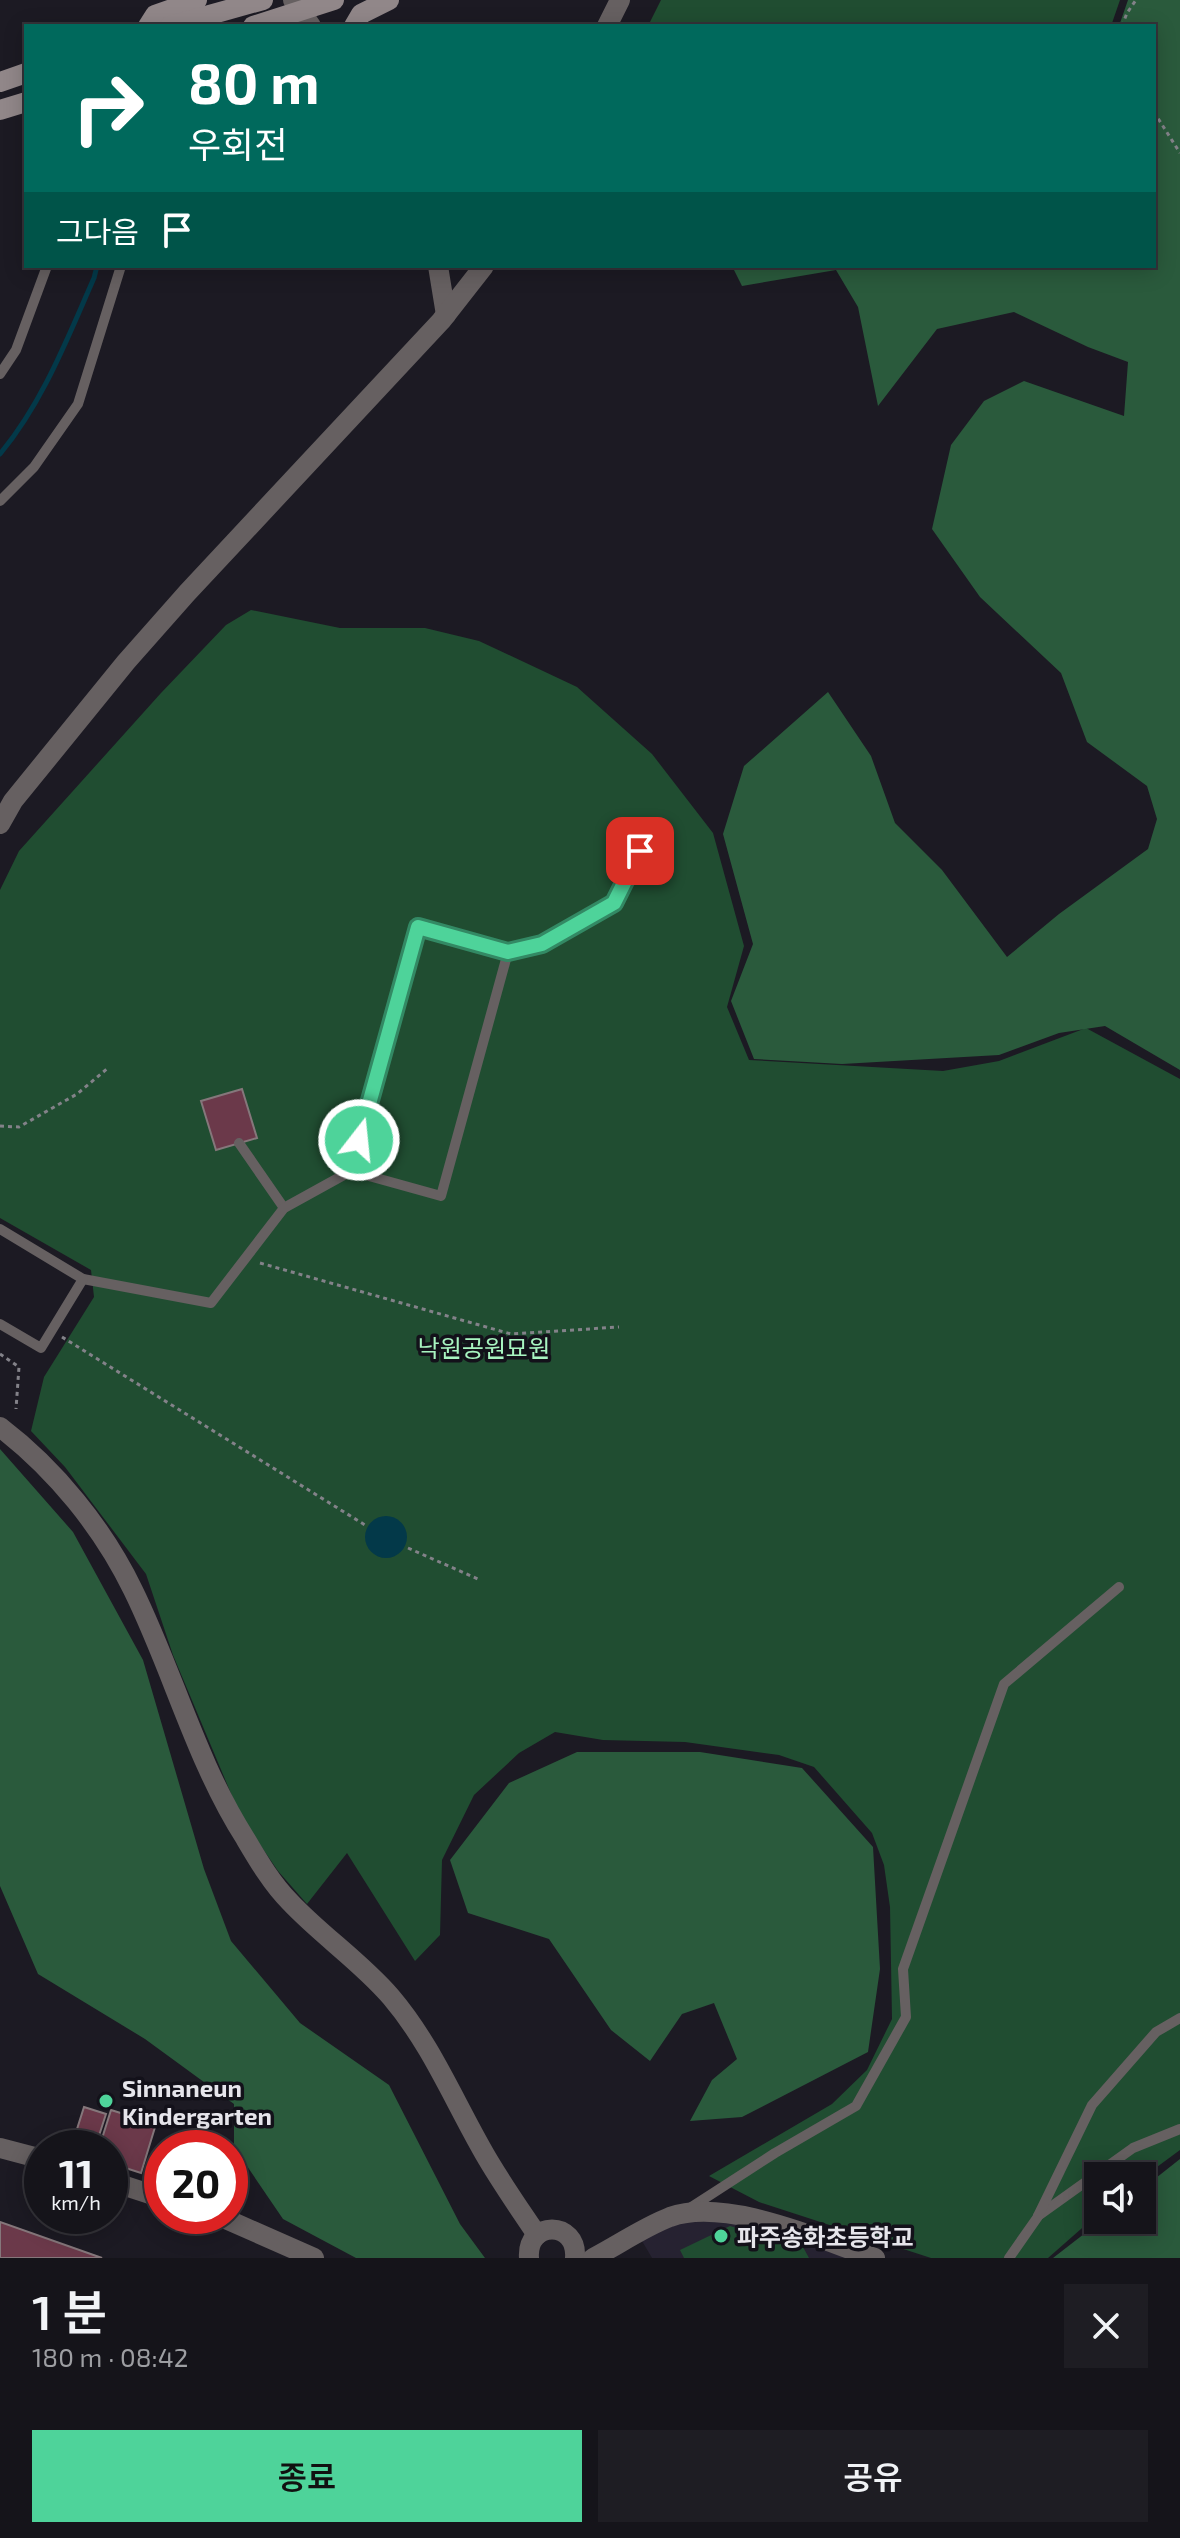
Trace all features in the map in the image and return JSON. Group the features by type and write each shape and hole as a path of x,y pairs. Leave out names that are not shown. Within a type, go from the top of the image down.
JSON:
{"main road":[{"path":"149,24 155,15 263,0"},
{"path":"260,24 334,0"},
{"path":"355,24 361,14 389,0"},
{"path":"0,82 24,74"},
{"path":"0,110 24,103"}],"street":[{"path":"608,24 620,0"},
{"path":"438,268 446,315"},
{"path":"0,824 13,801 126,662 446,315 482,268"},
{"path":"0,1427 58,1480 96,1530 132,1587 214,1782 266,1872 288,1901 357,1963 400,2009 417,2032 485,2154 537,2235"},
{"path":"0,2148 24,2154"},
{"path":"593,2258 672,2217 706,2213 749,2215 875,2258"},
{"path":"248,2229 314,2258"},
{"path":"529,2258 530,2244 537,2235 551,2229 566,2234 575,2247 575,2258"}],"lane":[{"path":"0,374 16,350 46,268"},
{"path":"0,501 34,467 78,404 120,268"},
{"path":"351,1171 418,927 508,952 542,944 614,903 640,851"},
{"path":"0,1229 83,1279 211,1303 284,1208 351,1171 441,1196 508,952"},
{"path":"239,1143 284,1208"},
{"path":"0,1324 41,1348 83,1279"},
{"path":"672,2217 856,2106 906,2017 903,1969 1004,1684 1119,1587"},
{"path":"1009,2258 1037,2218 1092,2105 1156,2032 1180,2018"},
{"path":"1037,2218 1133,2148 1180,2129"}],"path":[{"path":"1123,24 1136,0"},
{"path":"1156,115 1180,153"},
{"path":"0,1126 19,1127 77,1094 108,1068"},
{"path":"245,1259 511,1334 619,1327"},
{"path":"52,1330 365,1525"},
{"path":"0,1354 19,1367 16,1409"},
{"path":"408,1548 480,1580"}],"shaded area":[{"name":"파주송화초등학교","path":"740,2220 854,2258 652,2258 642,2241 674,2223"}],"green space":[{"path":"661,0 1120,0 1112,24 649,24"},
{"path":"1128,0 1180,0 1180,1070 1105,1026 1059,1033 999,1055 842,1064 754,1059 731,1001 753,944 723,834 744,766 828,692 871,756 895,823 942,870 1007,957 1059,914 1148,849 1157,819 1147,786 1087,742 1061,673 980,597 932,529 951,445 984,401 1024,381 1124,416 1128,362 1014,312 937,329 878,406 858,307 836,270 742,286 733,268 1156,268 1156,24 1120,24"},
{"name":"낙원공원묘원","path":"251,610 340,628 425,628 479,641 577,687 652,754 713,833 744,946 727,1007 749,1060 943,1071 999,1061 1086,1028 1180,1079 1180,2150 1156,2168 1156,2162 1084,2162 1084,2226 1048,2258 931,2258 759,2202 709,2176 832,2104 867,2070 892,2019 890,1907 884,1865 872,1833 814,1767 779,1755 685,1742 603,1740 555,1732 519,1753 474,1795 442,1860 440,1935 415,1961 347,1853 307,1904 278,1871 240,1815 173,1655 146,1574 65,1467 31,1431 44,1377 94,1297 91,1270 0,1218 0,890 19,851 226,625"},
{"path":"0,1449 73,1532 143,1660 204,1869 231,1941 300,2023 389,2085 460,2224 485,2258 356,2258 283,2219 248,2168 248,2130 234,2130 234,2104 145,2039 38,1974 0,1886"},
{"path":"577,1752 700,1752 802,1768 873,1847 880,1969 868,2052 742,2117 690,2121 712,2080 737,2059 714,2003 682,2014 650,2061 611,2030 549,1939 468,1913 450,1860 509,1783"},
{"path":"1180,2159 1180,2258 1053,2258 1084,2234 1156,2234 1156,2178"},
{"path":"730,2226 803,2247 809,2258 684,2258 680,2250"}],"water":[{"path":"386,1516 401,1522 407,1537 401,1552 386,1558 371,1552 365,1537 371,1522"}],"building":[{"path":"242,1089 257,1138 216,1150 201,1101"},
{"path":"84,2107 106,2114 101,2130 77,2130"},
{"path":"111,2110 156,2124 154,2130 144,2130 141,2173 128,2169 128,2130 105,2130"},
{"path":"0,2222 24,2230 24,2234 34,2234 102,2258 0,2258"}],"waterway":[{"path":"0,454 29,413 53,369 96,268"}],"place":[{"name":"Sinnaneun Kindergarten","path":"106,2101"},
{"name":"파주송화초등학교","path":"721,2236"}],"route":[{"path":"359,1140 418,927 508,952 542,944 614,903 640,851"}]}
